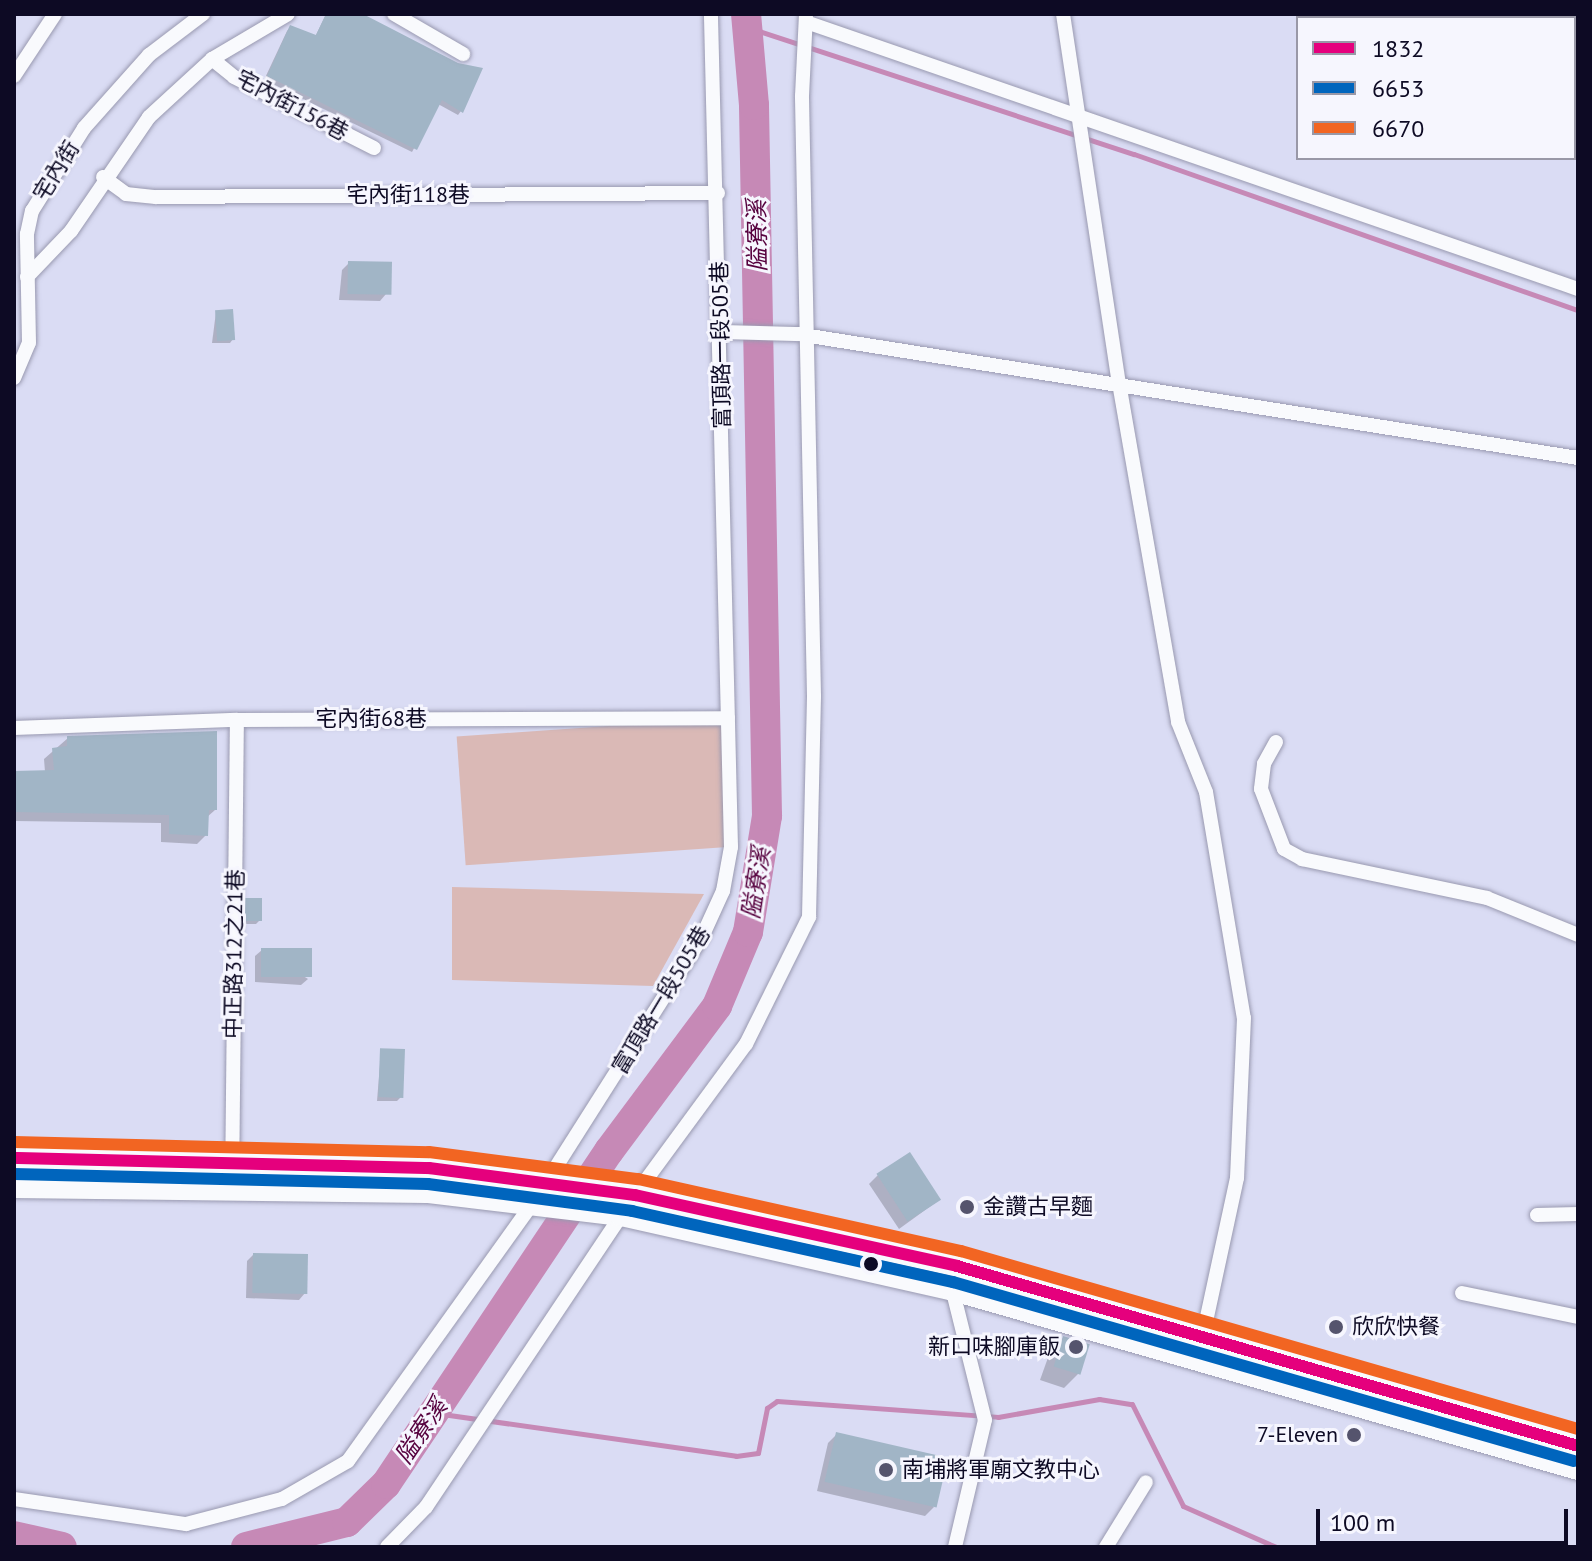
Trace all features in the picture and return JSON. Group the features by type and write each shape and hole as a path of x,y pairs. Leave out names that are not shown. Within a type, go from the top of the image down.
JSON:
{"main road":[{"path":"14,1158 429,1168 547,1181 635,1195 957,1266 1204,1334 1578,1446"},
{"path":"14,1187 427,1192 621,1215 950,1289 1197,1357 1578,1469"}],"street":[{"path":"14,76 55,14"},
{"name":"宅內街","path":"14,378 29,343 27,277 32,211 52,172 149,55 203,14"},
{"path":"27,277 71,231 103,177 149,117 212,59 288,14"},
{"path":"394,14 463,54"},
{"name":"富頂路一段505巷","path":"14,1499 186,1524 260,1507 309,1487 348,1461 365,1442 533,1203 702,937 723,891 731,847 726,332 711,14"},
{"path":"1063,14 1119,383 1178,722 1206,792 1244,1018 1237,1178 1197,1357"},
{"path":"387,1547 426,1507 621,1215 746,1044 809,917 814,696 801,335 802,96 806,23 1578,289"},
{"name":"宅內街156巷","path":"212,59 234,77 374,148"},
{"name":"宅內街118巷","path":"103,177 126,194 156,197 718,193"},
{"path":"726,332 801,335 1578,458"},
{"name":"宅內街68巷","path":"14,728 237,720 728,718"},
{"name":"中正路312之21巷","path":"232,1188 237,720"},
{"path":"1276,742 1264,764 1261,789 1284,849 1302,859 1487,898 1578,935"},
{"path":"1537,1215 1578,1214"},
{"path":"955,1547 985,1420 950,1289 957,1266"},
{"path":"1462,1293 1578,1317"},
{"path":"1106,1547 1146,1482"}],"shaded area":[{"path":"722,718 731,847 466,865 457,737"},
{"path":"452,887 704,894 653,986 452,980"}],"building":[{"path":"326,14 363,14 458,63 483,68 463,113 442,100 417,150 267,76 290,25 316,35"},
{"path":"348,261 392,262 391,295 347,294"},
{"path":"233,309 235,340 217,341 215,310"},
{"path":"217,731 217,810 209,810 208,836 169,834 169,815 14,812 14,771 54,770 52,748 67,746 67,736"},
{"path":"245,898 262,898 262,921 245,921"},
{"path":"261,948 312,948 312,977 261,977"},
{"path":"380,1048 405,1049 403,1098 378,1097"},
{"path":"910,1152 941,1200 907,1222 876,1174"},
{"path":"253,1253 308,1254 307,1294 252,1293"},
{"path":"1063,1336 1090,1344 1080,1375 1054,1367"},
{"name":"南埔將軍廟文教中心","path":"836,1432 948,1458 937,1508 825,1482"}],"waterway":[{"name":"隘寮溪","path":"246,1547 347,1522 386,1484 609,1151 717,1006 748,932 767,816 754,105 746,14"},
{"path":"747,27 1134,154 1578,310"},
{"path":"435,1413 736,1456 758,1453 767,1408 777,1401 998,1417 1099,1399 1132,1404 1183,1506 1276,1547"},
{"name":"隘寮溪","path":"14,1536 62,1547"}],"transit line":[{"name":"6670","path":"14,1142 429,1152 638,1179 961,1251 1578,1429"},
{"name":"1832","path":"14,1158 429,1168 635,1195 957,1266 1578,1446"},
{"name":"6653","path":"14,1174 428,1184 632,1211 953,1282 1574,1461"}],"place":[{"name":"金讚古早麵","path":"967,1207"},
{"name":"欣欣快餐","path":"1336,1327"},
{"name":"新口味腳庫飯","path":"1076,1347"},
{"name":"7-Eleven","path":"1354,1435"},
{"name":"南埔將軍廟文教中心","path":"886,1470"}]}
